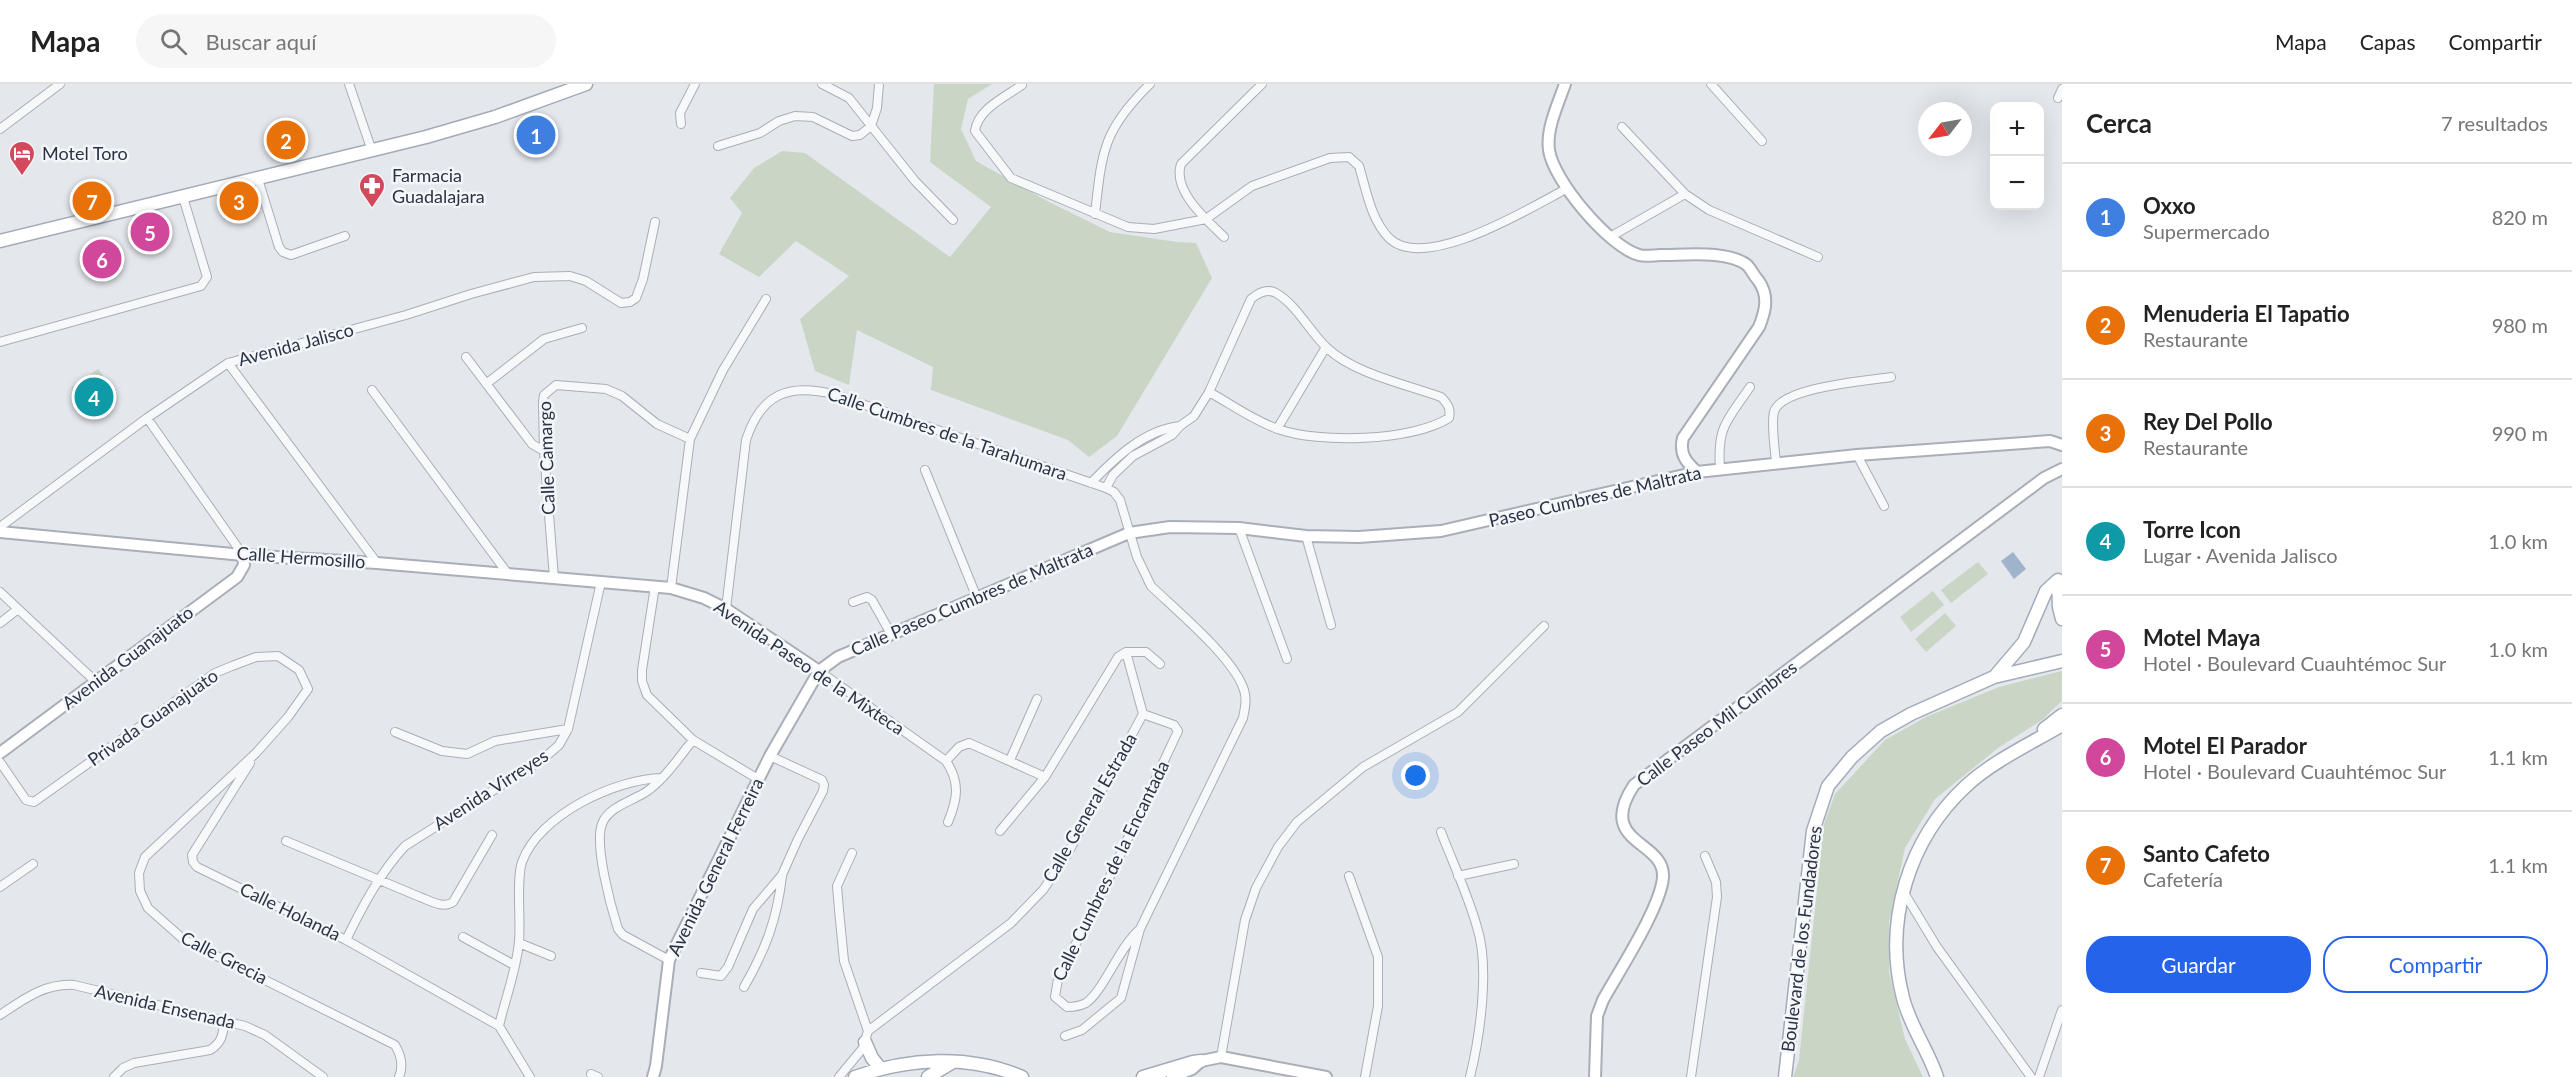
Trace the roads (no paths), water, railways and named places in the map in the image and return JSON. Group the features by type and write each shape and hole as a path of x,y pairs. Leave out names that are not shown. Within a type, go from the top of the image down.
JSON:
{"main road":[{"path":"0,241 372,151 495,117 586,84"},
{"path":"2060,578 2059,607 2062,619"},
{"path":"1994,677 2024,642 2046,591 2060,578"},
{"name":"Boulevard de los Fundadores","path":"1785,1077 1812,831 1828,786 1852,757 1881,731 1911,714 1994,677 2062,661"},
{"path":"2028,745 2062,715"},
{"path":"1937,1077 1902,995 1897,942 1903,890 1910,866 1923,837 1947,805 1984,772 2062,726"},
{"path":"867,1036 872,1058 881,1069"},
{"path":"855,1077 920,1061 999,1069 1022,1077"},
{"path":"1143,1077 1202,1061"},
{"path":"928,1077 952,1063"},
{"path":"905,1064 912,1077"}],"street":[{"path":"0,129 60,84"},
{"path":"349,84 372,151"},
{"path":"681,124 680,113 695,84"},
{"path":"822,84 849,98 915,181 953,220"},
{"path":"718,146 760,133 779,121 795,116 813,117 852,136 860,135 871,126 877,108 879,84"},
{"path":"1095,214 1102,162 1109,136 1125,109 1150,84"},
{"path":"1224,237 1186,194 1179,177 1181,164 1262,84"},
{"path":"1565,84 1552,123 1548,148 1554,170 1566,189 1610,237 1627,250 1641,256 1728,257 1747,265 1765,290 1765,312 1759,327 1683,438 1681,448 1686,462 1697,472"},
{"path":"1712,84 1762,141"},
{"path":"1022,85 984,112 977,119 975,130 1011,178 1128,227 1154,229 1206,219 1252,186 1276,176 1342,156 1355,160 1359,166 1373,212 1387,236 1403,248 1412,250 1437,247 1462,239 1511,219 1566,189"},
{"path":"2058,98 2062,89"},
{"path":"1622,127 1685,194 1709,210 1818,257"},
{"path":"258,179 279,247 283,252 291,255 345,236"},
{"path":"1610,237 1685,194"},
{"path":"0,342 201,286 207,277 183,197"},
{"name":"Avenida Jalisco","path":"0,527 147,418 228,363 406,315 534,277 570,276 586,281 621,303 630,302 636,298 643,279 655,222"},
{"path":"1129,533 1120,500 1114,492 1106,488 1113,475 1133,456 1172,435 1194,416 1209,392 1251,299 1261,292 1275,292 1300,315 1326,347 1346,363 1441,398 1448,404 1449,418 1434,427 1389,436 1307,436 1277,429 1209,392"},
{"path":"671,588 690,439 723,370 766,299"},
{"path":"486,384 528,349 544,339 582,328"},
{"path":"1277,429 1326,347"},
{"path":"466,357 532,444 544,451"},
{"path":"228,363 377,563"},
{"path":"1776,463 1774,413 1778,406 1803,392 1891,377"},
{"name":"Calle Camargo","path":"554,578 544,451 544,394 556,385 606,389 622,396 657,424 690,439"},
{"path":"1720,470 1718,446 1721,429 1750,387"},
{"name":"Calle Cumbres de la Tarahumara","path":"726,609 742,465 750,427 764,405 775,396 789,391 811,389 833,394 1106,488"},
{"path":"372,390 508,574"},
{"path":"147,418 243,555"},
{"path":"1091,483 1126,449 1166,428 1180,426"},
{"name":"Paseo Cumbres de Maltrata","path":"1129,533 1170,526 1239,528 1306,536 1359,537 1442,531 1697,472 1857,455 2050,441 2062,445"},
{"path":"1857,455 1884,506"},
{"name":"Calle Paseo Mil Cumbres","path":"1595,1077 1597,1016 1603,1000 1659,899 1664,874 1658,860 1649,850 1630,838 1624,824 1622,811 1627,795 1634,785 2044,478 2062,469"},
{"path":"925,470 977,598"},
{"path":"1239,528 1287,659"},
{"name":"Calle Hermosillo","path":"0,532 243,555 377,563 601,582"},
{"name":"Calle Paseo Cumbres de Maltrata","path":"819,671 838,657 1129,533"},
{"name":"Calle Cumbres de la Encantada","path":"1065,1036 1091,1023 1121,998 1140,929 1243,717 1246,706 1245,692 1227,662 1151,586 1129,533"},
{"path":"1306,536 1331,626"},
{"name":"Avenida Guanajuato","path":"0,753 237,577 244,565 243,555"},
{"name":"Avenida Paseo de la Mixteca","path":"601,582 671,588 704,598 726,609 946,760"},
{"name":"Avenida Virreyes","path":"346,940 364,903 394,858 405,846 543,759 559,745 568,729 601,582"},
{"path":"655,586 642,681 647,694 693,740 758,779"},
{"path":"0,592 96,682"},
{"path":"853,602 867,597 872,600 891,634"},
{"path":"0,623 18,609"},
{"path":"1221,1057 1245,920 1256,888 1291,830 1316,803 1363,767 1458,712 1544,626"},
{"path":"1000,831 1045,777 1124,653 1146,652 1160,664"},
{"name":"Calle General Estrada","path":"839,1077 856,1058 867,1036 1011,922 1043,890 1067,855 1143,714 1124,653"},
{"name":"Privada Guanajuato","path":"0,762 26,800 34,802 215,673 256,657 278,656 299,670 308,688 288,717 256,753"},
{"name":"Avenida General Ferreira","path":"653,1077 669,960 758,779 819,671"},
{"path":"1010,760 1037,699"},
{"name":"Calle Cumbres de la Encantada","path":"1140,929 1127,941 1094,994 1085,1003 1067,1007 1054,997 1058,979 1113,870 1178,731 1174,726 1143,714"},
{"path":"395,732 442,751 467,754 495,741 568,729"},
{"path":"669,960 623,935 618,929 600,853 601,825 611,811 647,791 662,778 693,740"},
{"path":"948,822 957,783 946,760 958,747 969,743 1045,777"},
{"name":"Calle Holanda","path":"256,753 192,855 197,867 346,940 499,1026"},
{"name":"Calle Grecia","path":"256,753 145,857 138,873 140,891 148,908 183,939 395,1045 401,1055 402,1070 399,1077"},
{"path":"702,973 721,976 728,967 753,909 782,875 824,786 822,780 770,756"},
{"path":"530,1077 499,1026 519,943 521,864 529,848 549,826 593,795 647,778 662,778"},
{"path":"1441,832 1478,928 1483,965 1479,1026 1470,1077"},
{"path":"286,841 440,905 448,905 453,902 492,835"},
{"path":"852,853 837,886 844,961 867,1036"},
{"path":"1691,1077 1717,897 1716,882 1705,856"},
{"path":"0,887 33,864"},
{"path":"1458,876 1514,864"},
{"path":"744,987 762,956 771,934 778,908 782,875"},
{"path":"1349,876 1378,957 1378,1006 1365,1077"},
{"path":"1903,890 1937,947 2031,1077"},
{"path":"463,936 514,965"},
{"path":"519,943 551,956"},
{"name":"Avenida Ensenada","path":"0,1015 43,988 58,984 74,985 224,1023 245,1026 265,1035 323,1077"},
{"path":"2039,1077 2062,1010"},
{"path":"114,1077 123,1068 134,1064 210,1050 218,1045 224,1023"},
{"path":"1172,1077 1202,1061 1221,1057 1326,1077"}],"water":[{"path":"2013,552 2026,569 2014,579 2001,561"}],"place":[{"name":"Oxxo","path":"536,135"},
{"name":"Menuderia El Tapatio","path":"286,140"},
{"name":"Motel Toro","path":"22,177"},
{"name":"Santo Cafeto","path":"92,201"},
{"name":"Rey Del Pollo","path":"239,201"},
{"name":"Farmacia Guadalajara","path":"372,209"},
{"name":"Motel Maya","path":"150,232"},
{"name":"Motel El Parador","path":"102,259"},
{"name":"Torre Icon","path":"94,397"}]}
